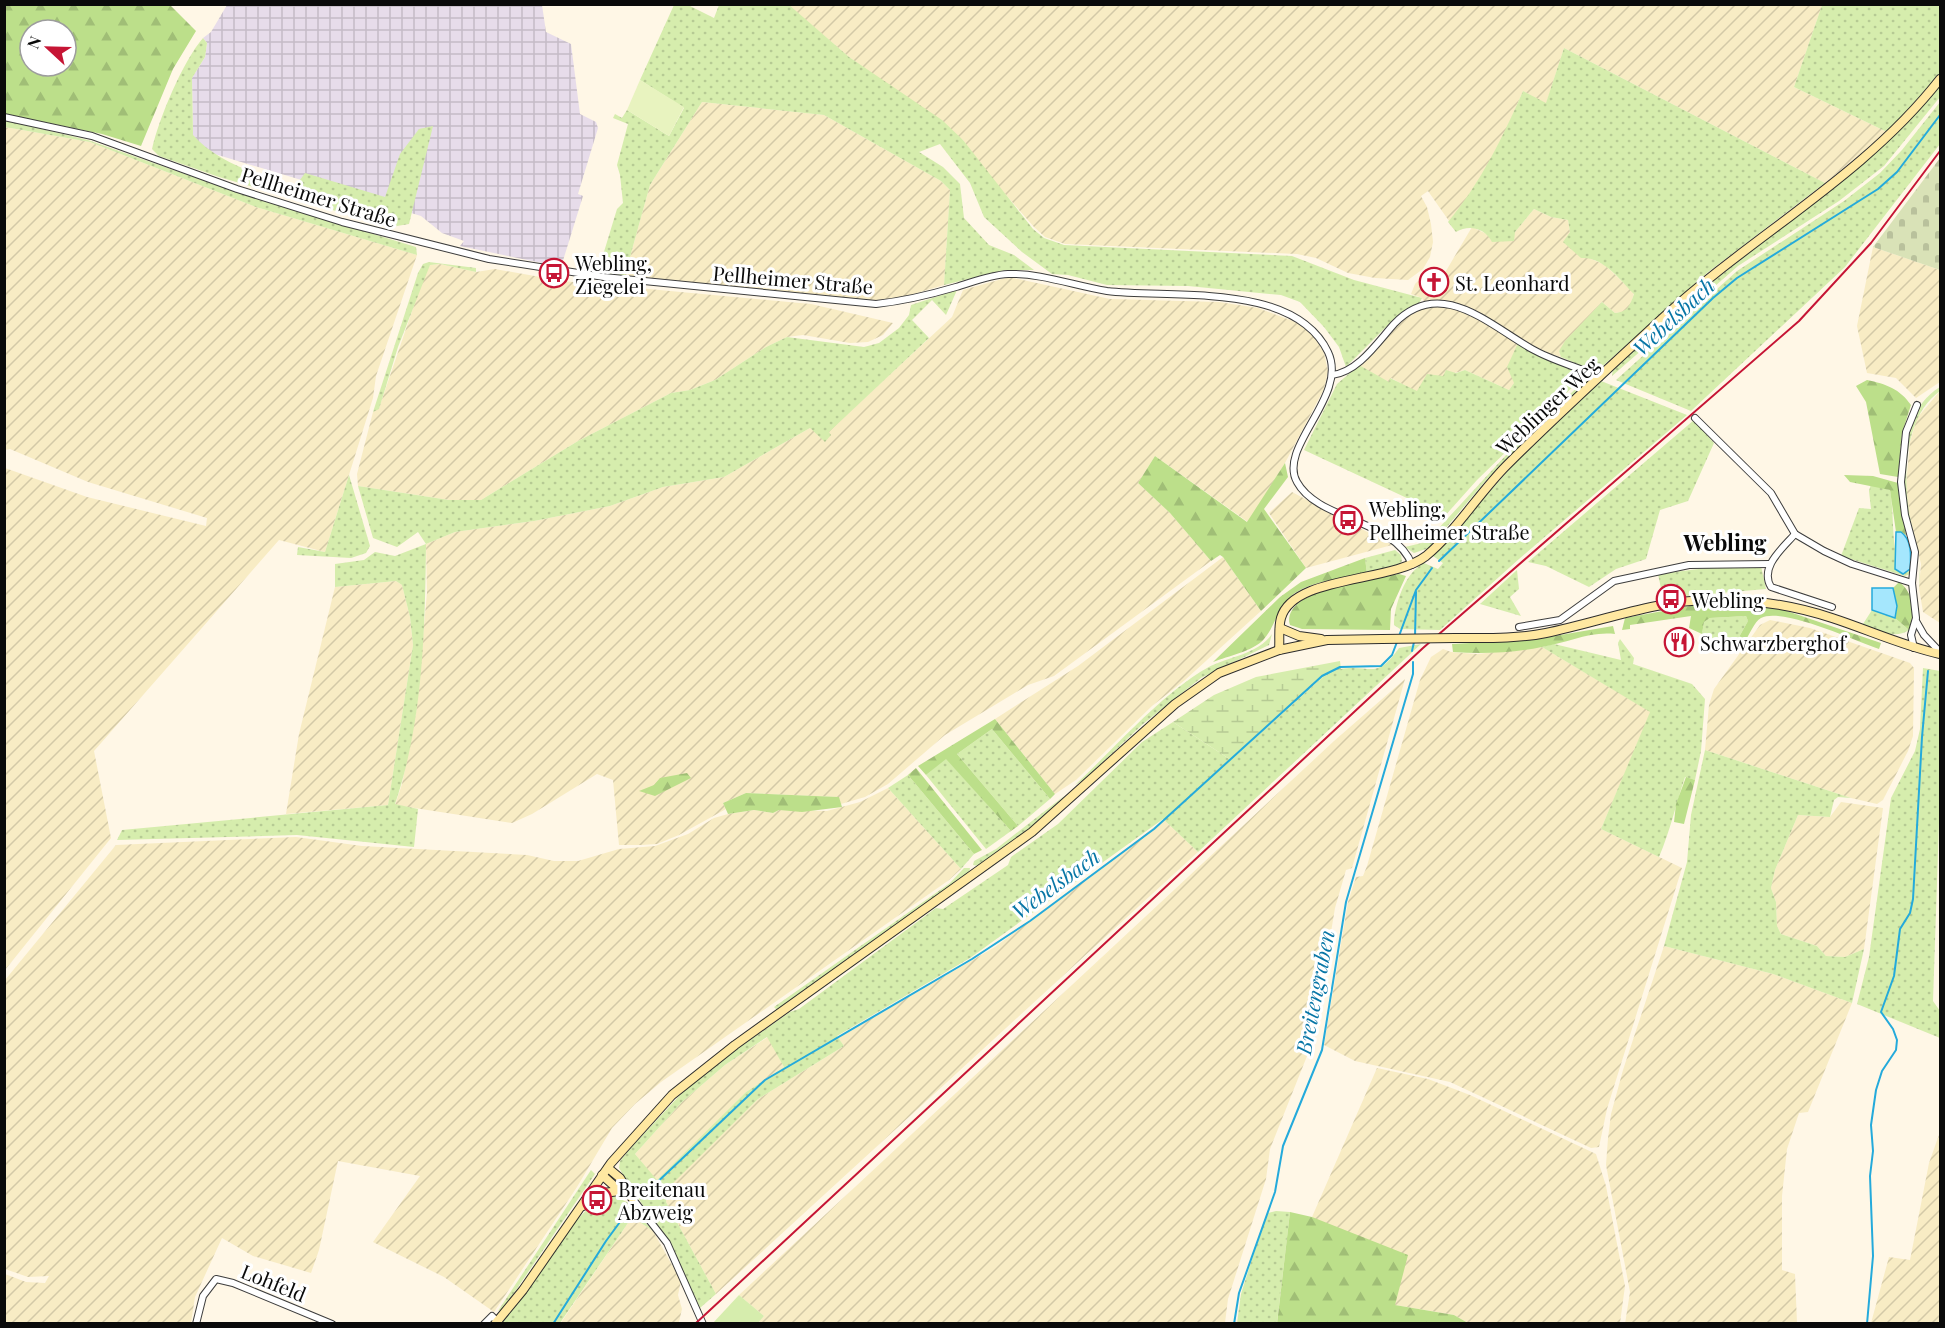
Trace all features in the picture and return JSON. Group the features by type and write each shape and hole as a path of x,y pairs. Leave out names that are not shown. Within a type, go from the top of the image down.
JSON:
{"main road":[{"name":"Weblinger Weg","path":"1280,628 1286,608 1302,595 1412,565 1434,549 1507,465 1600,377 1704,284 1861,160 1910,115 1941,79"},
{"path":"1279,650 1280,628 1299,636 1328,640 1514,637 1575,627 1661,606 1709,600 1731,600 1791,607 1914,648 1941,653"},
{"path":"496,1322 523,1290 605,1171 661,1107 702,1069 1032,832 1175,704 1219,673 1279,650 1328,640"},
{"path":"605,1171 620,1191 632,1198"},
{"path":"605,1171 620,1178 632,1198"},
{"path":"578,1209 603,1193 620,1191"}],"street":[{"name":"Pellheimer Straße","path":"4,117 92,136 237,189 342,222 423,244 535,267 860,303 905,300 1009,274 1108,291 1191,295 1259,304 1287,312 1311,329 1329,353 1332,375"},
{"path":"1412,565 1408,556 1382,534 1310,497 1295,480 1294,462 1324,400 1332,375 1345,373 1401,318 1424,304 1434,302 1471,311 1535,350 1600,377"},
{"path":"1914,648 1911,635 1916,621 1912,583 1915,552 1905,515 1901,482 1906,432 1917,405"},
{"path":"1695,418 1772,493 1795,534 1852,564 1912,583"},
{"path":"1795,534 1770,564 1768,579 1771,587 1832,607"},
{"path":"1519,627 1560,620 1614,581 1689,565 1770,564"},
{"path":"1916,621 1941,653"},
{"path":"1914,648 1921,629"},
{"path":"632,1198 667,1244 703,1323"},
{"name":"Lohfeld","path":"196,1323 203,1296 216,1279 233,1283 332,1323"},
{"path":"484,1323 492,1316 496,1322"}],"shaded area":[{"path":"227,5 542,5 546,32 571,44 580,114 596,122 598,128 578,194 583,196 561,267 460,246 464,241 442,233 421,216 208,152 193,135 192,78 205,57 207,43 203,38 211,32"},
{"path":"788,5 1822,5 1794,87 1887,132 1825,183 1564,48 1546,104 1523,91 1501,142 1474,191 1449,221 1428,191 1421,196 1427,207 1433,242 1430,257 1423,269 1408,280 1375,278 1348,273 1316,258 1297,254 1065,244 1045,237 1034,227 979,164 963,140 849,57"},
{"path":"702,102 824,115 941,181 950,190 944,285 900,298 866,301 625,275 650,185"},
{"path":"5,127 90,142 256,207 417,255 376,376 373,398 325,552 279,540 94,751 111,838 5,970 5,468 87,497 206,526 207,518 88,482 10,449 5,450"},
{"path":"1534,209 1551,217 1568,220 1570,232 1564,242 1580,254 1605,265 1634,293 1630,307 1624,312 1615,313 1602,302 1559,351 1561,357 1539,350 1509,390 1465,370 1444,376 1417,392 1391,378 1389,382 1359,365 1402,318 1426,305 1422,298 1411,294 1415,284 1431,268 1443,276 1472,227 1489,235 1515,232"},
{"path":"1873,247 1940,270 1940,382 1916,398 1896,378 1867,373 1857,326"},
{"path":"440,264 476,272 495,269 563,281 811,304 893,323 883,335 868,342 850,343 803,335 787,337 766,347 715,380 690,390 671,393 578,441 481,500 449,500 358,486 357,474 373,412 379,408 425,273 430,265"},
{"path":"1009,277 1110,299 1219,302 1258,308 1301,324 1316,339 1324,353 1328,371 1324,389 1285,463 1248,522 1155,456 1138,483 1170,513 1211,561 1054,676 1028,685 945,735 888,784 865,797 841,804 838,797 746,793 723,803 726,809 679,835 657,844 641,845 619,845 613,780 597,774 532,814 512,823 395,805 402,784 416,713 427,593 426,544 455,532 534,521 610,506 663,487 724,477 810,428 828,432 952,317 963,290"},
{"path":"1940,391 1940,623 1923,612 1919,588 1921,564 1909,513 1906,485 1910,442 1917,418"},
{"path":"1292,492 1392,545 1306,568 1269,513"},
{"path":"1223,557 1261,611 1185,680 1152,706 1076,780 1055,794 995,719 1078,666"},
{"path":"396,581 402,585 410,617 413,645 388,805 286,814 299,734 335,587"},
{"path":"1770,620 1810,628 1910,663 1914,668 1913,736 1908,751 1883,800 1877,804 1851,798 1705,750 1709,705 1714,689 1760,625"},
{"path":"1542,647 1651,712 1601,829 1682,868 1607,1109 1599,1147 1591,1148 1450,1082 1355,1061 1324,1045 1348,902 1356,877 1363,876 1367,866 1420,680 1431,657 1443,649 1451,652 1477,654"},
{"path":"1405,679 1352,868 1346,870 1335,908 1313,1041 1270,1149 1266,1179 1228,1299 1225,1323 758,1323 764,1316 739,1295 1334,741"},
{"path":"888,788 961,869 949,880 661,1082 635,1104 612,1128 577,1187 494,1312 444,1277 373,1242 420,1176 338,1161 319,1250 311,1273 253,1256 222,1238 195,1297 191,1323 5,1323 5,1274 26,1282 45,1283 49,1276 28,1277 5,1269 5,980 116,845 296,837 362,846 527,855 554,861 578,861 619,849 655,846 688,834 714,818 728,814 754,810 773,813 779,810 827,811 860,802"},
{"path":"1841,802 1883,808 1864,949 1845,957 1826,956 1817,946 1781,934 1777,926 1776,902 1771,888 1775,870 1798,815 1830,817"},
{"path":"1164,820 1198,852 716,1294 666,1202 667,1188 672,1182 758,1099 844,1046 838,1038 995,947"},
{"path":"1664,946 1773,974 1852,1003 1808,1112 1799,1113 1787,1149 1782,1196 1782,1270 1795,1274 1797,1323 1625,1324 1630,1292 1606,1165 1608,1138 1611,1114 1623,1070"},
{"path":"768,1037 784,1067 746,1092 657,1181 635,1154 682,1102 725,1065"},
{"path":"1377,1068 1428,1079 1470,1095 1596,1154 1606,1186 1625,1286 1620,1323 1468,1323 1454,1315 1395,1305 1312,1217"},
{"path":"1940,1132 1940,1323 1871,1323 1889,1257 1910,1260 1929,1163"},
{"path":"632,1217 653,1231 681,1281 678,1295 682,1309 679,1322 560,1324"}],"green space":[{"path":"5,4 170,5 196,31 173,69 141,146 102,134 5,114"},
{"path":"788,4 849,57 942,120 963,140 1033,229 1044,238 1064,245 1292,256 1354,280 1422,298 1420,302 1393,320 1346,367 1339,347 1324,327 1300,302 1281,295 1188,286 1107,285 1068,275 1052,274 1022,252 984,217 970,183 940,144 919,152 943,167 960,184 964,218 989,245 1014,255 1034,270 1005,270 944,285 950,190 941,181 824,115 702,102 650,185 625,275 604,273 600,265 617,209 623,203 617,165 628,124 613,118 615,114 622,118 627,110 669,136 684,108 640,80 674,5 688,5 714,18 719,5"},
{"path":"1822,5 1940,5 1940,74 1887,132 1794,87"},
{"path":"203,38 207,43 205,57 192,78 193,135 214,153 253,173 295,187 305,173 385,197 400,154 419,129 433,126 409,224 391,227 219,177 159,156 152,149 160,122 180,75"},
{"path":"1564,48 1825,183 1707,273 1596,372 1561,357 1559,351 1565,341 1602,302 1615,313 1623,311 1628,307 1634,294 1604,265 1589,258 1581,258 1563,242 1570,232 1568,220 1551,217 1534,209 1515,232 1514,241 1492,242 1485,233 1476,229 1466,228 1456,232 1448,222 1490,160 1523,91 1546,103"},
{"path":"640,80 684,107 669,136 627,110"},
{"path":"1940,85 1940,97 1884,166 1839,201 1738,266 1612,376 1613,369 1685,303 1801,213"},
{"path":"1940,102 1940,144 1845,267 1691,411 1616,380 1737,271 1844,201 1880,173 1902,150"},
{"path":"4,120 88,140 239,193 416,247 417,255 256,207 90,142 5,127"},
{"path":"1940,158 1940,270 1873,247"},
{"path":"429,262 476,268 476,272 440,264 430,265 398,347 379,409 373,412 418,273 423,264"},
{"path":"957,290 946,315 932,300 912,320 929,338 829,432 831,435 825,442 810,428 724,477 663,487 610,506 534,521 455,532 426,544 418,532 397,547 373,538 358,486 449,500 481,500 578,441 671,393 690,390 715,380 766,347 787,337 864,347 879,343 899,328 909,315 911,305"},
{"path":"1518,343 1587,373 1477,480 1443,518 1409,499 1304,450 1337,384 1359,365 1389,382 1390,378 1417,391 1427,374 1443,376 1446,370 1456,373 1465,370 1509,390 1514,383 1507,367"},
{"path":"1588,377 1586,384 1488,478 1429,548 1414,553 1405,547 1426,542 1507,454"},
{"path":"1867,380 1892,388 1911,405 1902,433 1898,477 1880,474 1866,402 1856,386"},
{"path":"1601,381 1687,415 1440,630 1400,629 1394,625 1398,599 1411,574 1424,563 1438,569 1443,563 1433,556 1515,463"},
{"path":"1940,387 1940,391 1928,402 1920,415 1909,446 1907,496 1916,545 1908,520 1904,466 1910,429 1916,412 1926,398"},
{"path":"1694,420 1714,443 1688,501 1660,510 1646,559 1616,569 1589,587 1546,566 1528,562"},
{"path":"1155,456 1247,522 1285,463 1288,477 1264,509 1306,568 1261,611 1223,557 1220,555 1211,561 1170,513 1138,483"},
{"path":"349,475 370,546 366,553 351,558 297,555 298,547 325,552"},
{"path":"1844,475 1873,476 1898,483 1906,535 1896,532 1890,490 1850,482"},
{"path":"1871,484 1890,490 1896,555 1903,574 1910,569 1910,574 1905,576 1841,556 1859,508 1871,509 1869,491"},
{"path":"426,544 421,676 412,741 395,804 418,809 414,847 297,835 117,840 122,830 388,805 413,645 410,617 402,585 396,581 335,587 335,564 364,560 375,552 395,556"},
{"path":"1395,550 1401,555 1402,561 1399,565 1367,574 1365,558"},
{"path":"1365,558 1367,574 1321,582 1295,593 1284,603 1260,643 1213,662 1280,597 1301,582"},
{"path":"1761,566 1766,589 1663,598 1658,574 1715,567"},
{"path":"1517,570 1519,589 1510,597 1521,616 1480,604"},
{"path":"1399,574 1406,576 1391,609 1390,630 1302,629 1290,625 1291,613 1299,603 1314,594 1351,583"},
{"path":"1899,582 1908,591 1912,604 1909,630 1895,618 1897,606 1893,588"},
{"path":"1706,603 1778,608 1881,643 1879,649 1802,621 1771,616 1761,618 1745,641 1739,637 1748,621 1746,616 1710,618 1704,622 1702,634 1689,628 1691,616 1630,625 1630,629 1622,630 1625,618"},
{"path":"1872,610 1895,618 1909,630 1892,634 1863,624"},
{"path":"1746,616 1748,621 1739,637 1745,641 1737,650 1702,634 1704,622 1710,618"},
{"path":"1613,626 1615,634 1588,636 1531,649 1475,653 1453,652 1452,644 1537,639"},
{"path":"1272,634 1269,645 1201,678 1143,724 1085,779 1075,785 1172,692 1207,668 1251,651"},
{"path":"1620,639 1634,658 1633,664 1692,684 1705,699 1701,751 1695,780 1685,777 1659,857 1601,829 1650,712 1542,647 1554,644 1621,660 1618,643"},
{"path":"1421,644 1198,852 1163,819 970,958 837,1036 844,1046 758,1099 667,1189 666,1202 716,1294 700,1308 679,1262 619,1168 620,1161 630,1149 679,1096 709,1069 790,1012 799,1009 936,908 943,909 1008,865 1011,857 1058,824 1142,742 1173,722 1231,760 1323,677 1341,669 1378,668 1399,648","holes":["767,1037 784,1067 746,1092 657,1180 635,1154 682,1102 725,1065"]},
{"path":"1340,661 1341,669 1323,677 1231,760 1173,722 1214,695 1256,677"},
{"path":"1923,668 1940,671 1940,793 1933,1001 1940,1011 1940,1038 1857,1004 1869,957 1891,798 1915,751 1920,729"},
{"path":"995,719 1055,794 1050,799 992,729 957,754 1018,826 1011,831 946,759 926,775 918,766"},
{"path":"992,729 1050,799 1018,826 957,754"},
{"path":"1705,750 1851,798 1838,797 1834,800 1830,817 1798,815 1775,870 1771,888 1776,902 1777,926 1781,934 1817,946 1826,956 1845,957 1864,949 1852,1003 1773,974 1664,946 1687,862 1691,815"},
{"path":"946,758 1011,831 986,849 926,775"},
{"path":"916,768 982,850 974,854 908,775"},
{"path":"687,773 691,778 655,796 639,791 654,785 660,778"},
{"path":"908,775 974,854 961,869 888,788"},
{"path":"1686,777 1695,780 1684,824 1674,822 1676,804"},
{"path":"746,793 839,797 842,807 802,812 779,810 773,813 754,810 728,814 723,803"},
{"path":"1064,796 1041,820 979,866 973,865 974,861 996,849"},
{"path":"964,868 970,868 969,874 777,1010 774,1007 950,883"},
{"path":"591,1170 595,1174 503,1309 498,1311"},
{"path":"611,1195 627,1202 653,1231 632,1217 560,1323 499,1324 568,1230 598,1201"},
{"path":"1290,1212 1277,1323 1237,1323 1241,1294 1264,1221 1268,1213"},
{"path":"1290,1212 1312,1217 1408,1255 1395,1305 1454,1315 1468,1323 1277,1324"},
{"path":"739,1295 764,1316 758,1323 713,1323"}],"water":[{"path":"1896,532 1905,535 1910,549 1910,569 1903,574 1895,569"},
{"path":"1872,588 1893,588 1897,606 1895,618 1872,610"}],"waterway":[{"name":"Webelsbach","path":"1439,561 1713,298 1737,278 1878,189 1897,172 1940,115"},
{"name":"Breitengraben","path":"1399,636 1416,590 1432,568"},
{"name":"Breitengraben","path":"1415,637 1416,592"},
{"name":"Webelsbach","path":"649,1190 765,1080 972,959 1030,921 1154,829 1322,676 1340,667 1381,666 1392,655 1397,642"},
{"name":"Breitengraben","path":"1412,651 1414,642"},
{"name":"Breitengraben","path":"1234,1324 1239,1293 1275,1192 1283,1146 1322,1050 1346,902 1413,674 1413,662"},
{"path":"1867,1324 1873,1256 1871,1125 1876,1090 1882,1071 1896,1050 1897,1040 1893,1029 1881,1012 1894,976 1900,929 1910,913 1913,899 1928,671"},
{"name":"Webelsbach","path":"553,1324 628,1211"}],"railway":[{"path":"695,1324 1423,648 1799,321 1871,243 1940,151"}],"place":[{"name":"Webling, Ziegelei","path":"554,273"},
{"name":"St. Leonhard","path":"1434,282"},
{"name":"Webling, Pellheimer Straße","path":"1348,520"},
{"name":"Webling","path":"1671,599"},
{"name":"Schwarzberghof","path":"1679,642"},
{"name":"Breitenau Abzweig","path":"597,1200"}],"district":[{"name":"Webling","path":"1725,542"}]}
